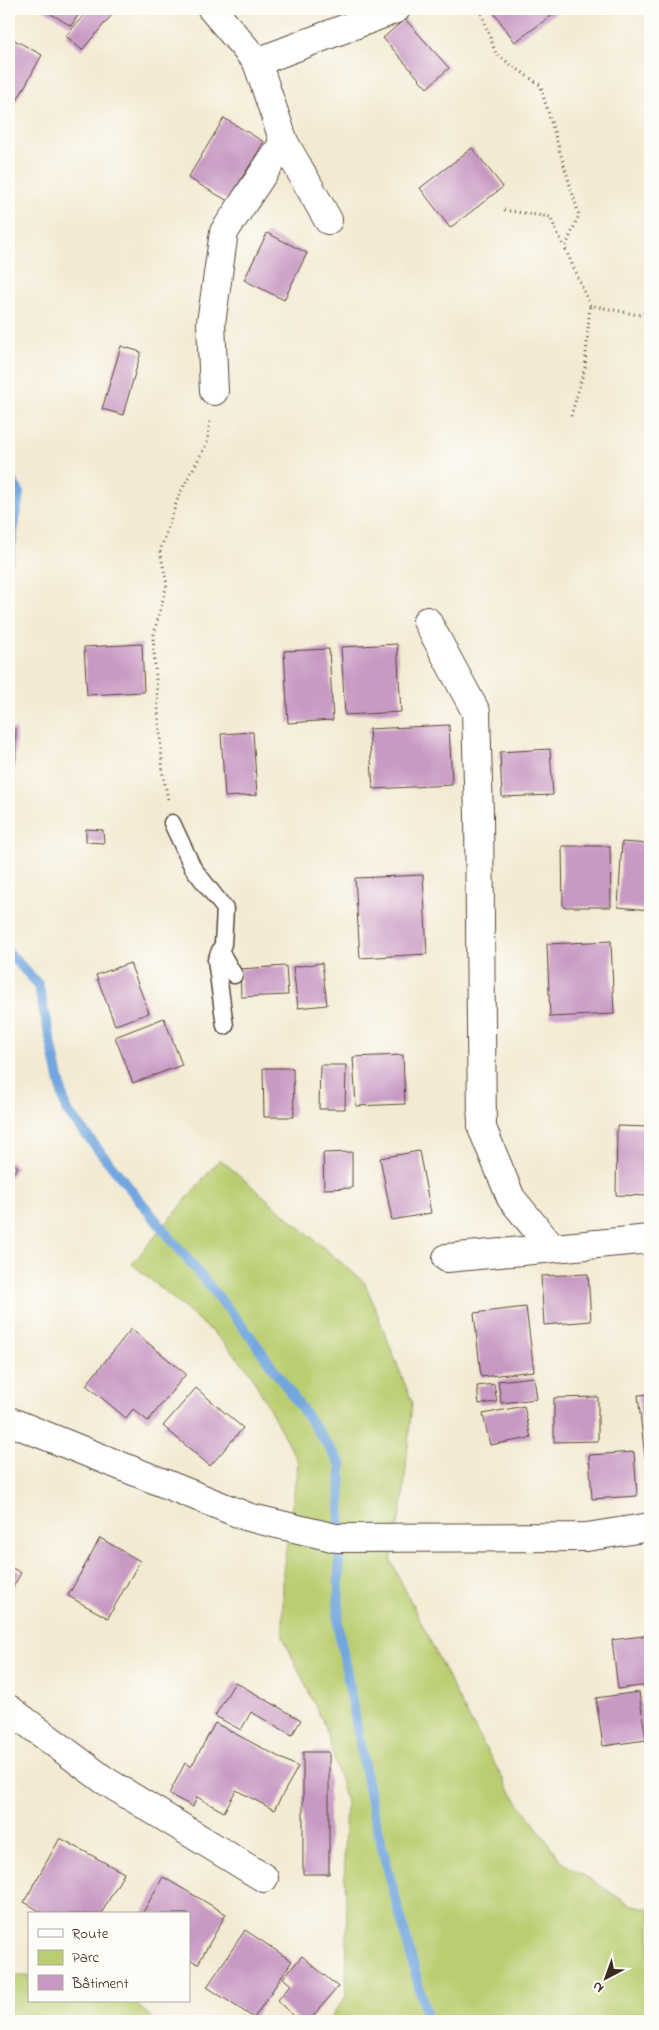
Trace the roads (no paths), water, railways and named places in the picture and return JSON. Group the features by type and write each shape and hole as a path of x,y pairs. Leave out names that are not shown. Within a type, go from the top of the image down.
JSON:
{"street":[{"path":"212,9 257,62 284,142 328,220"},
{"path":"257,62 396,9"},
{"path":"214,391 211,323 224,232 284,142"},
{"path":"427,621 476,712 482,1128 511,1198 552,1248"},
{"path":"447,1258 650,1239"},
{"path":"9,1421 248,1517 336,1538 587,1536 650,1527"},
{"path":"9,1709 104,1780 264,1878"}],"lane":[{"path":"172,822 193,868 225,909 223,944 216,960 224,1026"},
{"path":"220,951 234,975"}],"waterway":[{"path":"9,476 19,492 9,560"},
{"path":"9,953 38,984 66,1110 251,1337 341,1464 338,1626 373,1813 428,2021"}]}
